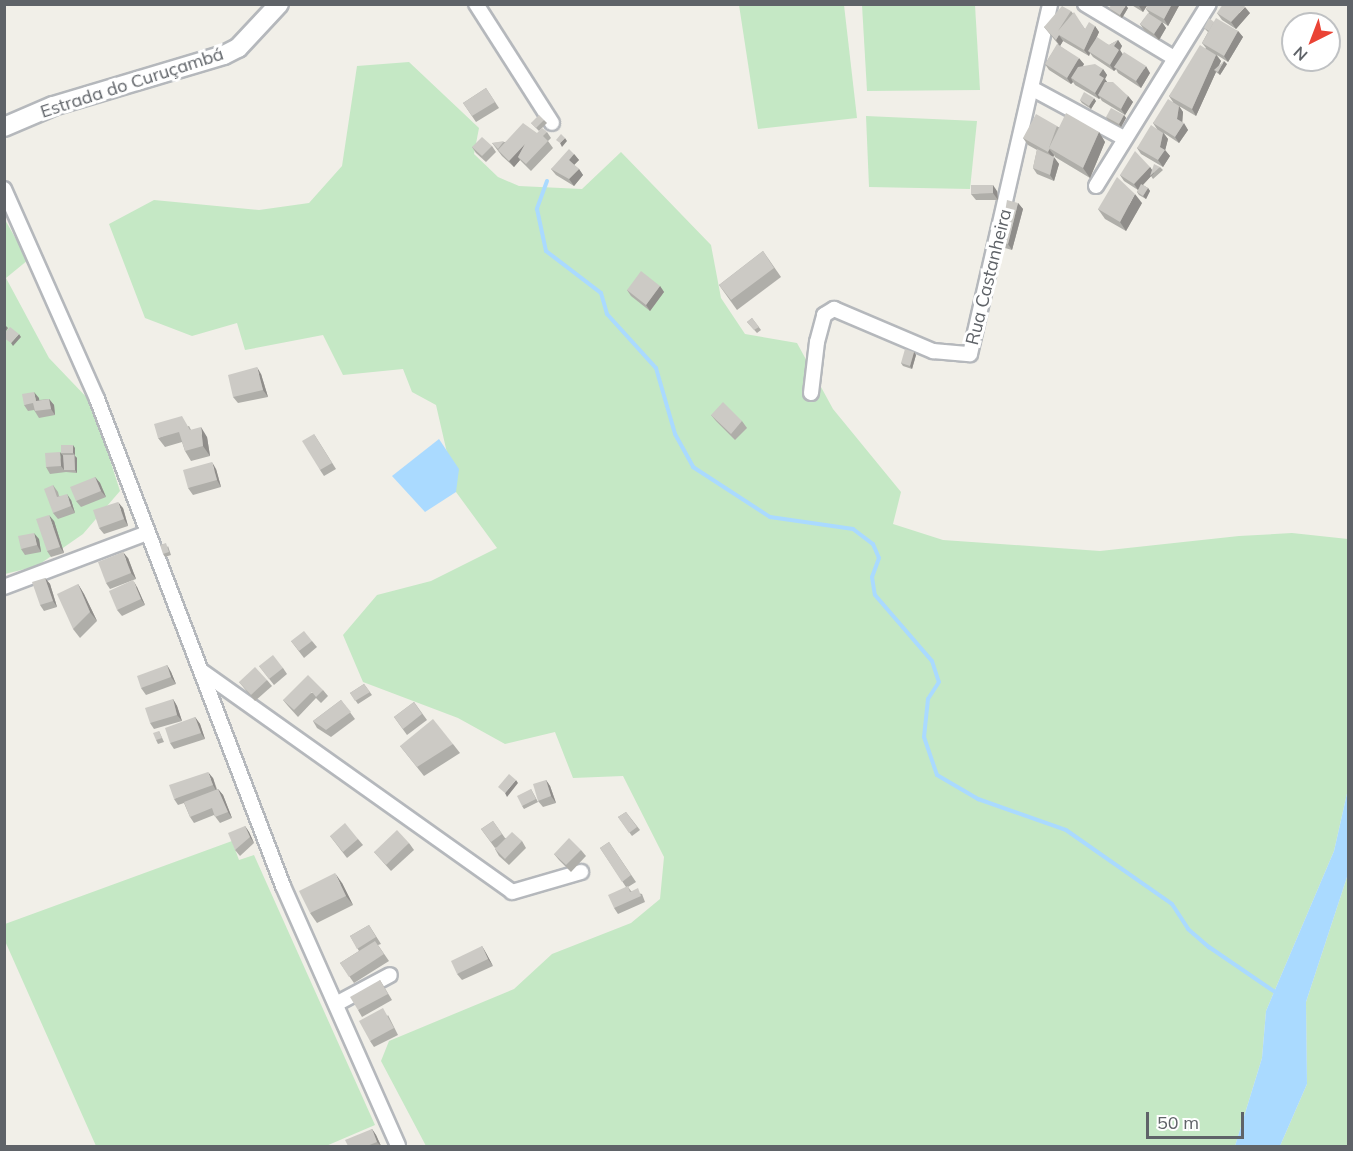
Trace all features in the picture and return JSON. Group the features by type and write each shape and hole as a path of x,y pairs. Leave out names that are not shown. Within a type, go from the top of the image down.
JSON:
{"street":[{"name":"Estrada do Curuçambá","path":"4,127 53,106 224,55 238,48 279,4"},
{"path":"476,4 552,123"},
{"name":"Rua Castanheira","path":"811,393 817,342 825,315 834,309 933,351 970,354 1033,89 1050,4"},
{"path":"1085,4 1174,58"},
{"path":"1096,186 1209,4"},
{"path":"1033,89 1124,138"},
{"path":"4,189 97,399 283,886 398,1146"},
{"path":"4,587 147,533"},
{"path":"203,672 512,892 580,872"},
{"path":"336,1004 390,975"}],"green space":[{"path":"739,5 844,5 857,118 758,129"},
{"path":"862,5 975,5 980,90 867,91"},
{"path":"409,62 479,128 474,154 498,177 519,186 582,189 621,152 711,245 721,298 745,334 797,343 833,409 901,492 893,524 943,540 1100,551 1239,536 1292,533 1348,539 1348,789 1334,851 1266,1011 1262,1058 1235,1146 426,1146 381,1061 389,1041 514,989 552,954 631,923 660,899 664,857 623,776 573,778 555,732 505,744 458,718 363,682 343,635 377,595 431,581 497,548 456,492 436,405 412,392 403,369 343,375 323,335 245,350 237,323 192,336 145,318 109,224 154,200 259,210 309,203 342,166 357,66"},
{"path":"866,116 977,121 970,189 869,187"},
{"path":"4,218 28,260 6,278 49,358 92,403 120,491 83,534 37,566 5,574"},
{"path":"232,841 239,860 254,855 375,1125 326,1146 96,1146 5,941 5,924"},
{"path":"1348,874 1348,1146 1280,1146 1307,1084 1306,1002"}],"water":[{"path":"439,439 459,469 456,492 425,512 392,476"},
{"path":"1348,789 1348,874 1306,1002 1307,1084 1280,1146 1235,1146 1262,1058 1266,1011 1334,851"}],"building":[{"path":"1112,4 1126,5 1120,15 1109,8"},
{"path":"1149,4 1172,4 1164,19 1146,9"},
{"path":"1223,4 1243,4 1245,7 1231,22 1217,13"},
{"path":"1062,6 1071,11 1058,31 1074,12 1085,29 1089,22 1095,26 1084,50 1059,35 1056,40 1044,27"},
{"path":"1148,13 1162,22 1154,34 1140,24"},
{"path":"1209,18 1214,22 1209,31 1204,28"},
{"path":"1216,18 1238,31 1224,56 1202,43"},
{"path":"1097,37 1109,45 1118,40 1114,46 1119,50 1110,65 1088,51"},
{"path":"1057,44 1079,58 1067,78 1045,64"},
{"path":"1200,45 1216,55 1192,109 1169,96"},
{"path":"1124,52 1146,66 1136,81 1114,67"},
{"path":"1224,61 1218,72 1214,70"},
{"path":"1095,64 1103,69 1099,75 1104,78 1095,93 1071,78 1078,67"},
{"path":"1105,82 1113,82 1128,96 1121,109 1098,95"},
{"path":"486,88 495,102 472,116 463,103"},
{"path":"1084,92 1094,98 1089,106 1080,100"},
{"path":"1168,99 1179,106 1177,119 1184,123 1175,137 1153,123"},
{"path":"1111,108 1124,115 1119,124 1106,117"},
{"path":"1066,113 1099,132 1083,168 1049,148"},
{"path":"1036,114 1057,126 1048,152 1023,138"},
{"path":"539,115 544,120 536,128 531,123"},
{"path":"523,123 537,133 542,128 547,132 543,136 548,141 526,164 518,157 525,144 509,161 498,150"},
{"path":"1151,125 1163,133 1160,147 1165,150 1158,160 1137,148"},
{"path":"561,134 565,138 560,143 556,140"},
{"path":"482,137 492,146 482,156 472,147"},
{"path":"504,141 498,149 492,143"},
{"path":"569,149 574,154 569,160 579,169 569,179 551,169"},
{"path":"1037,149 1054,157 1050,175 1033,168"},
{"path":"1135,151 1150,167 1134,184 1120,175"},
{"path":"1154,164 1160,167 1150,176"},
{"path":"1117,177 1135,194 1120,222 1098,209"},
{"path":"1141,184 1148,188 1143,196 1137,192"},
{"path":"971,185 993,185 993,193 971,194"},
{"path":"1007,200 1018,203 1008,244 1000,242"},
{"path":"763,251 774,268 731,300 719,285"},
{"path":"641,271 660,286 646,305 627,290"},
{"path":"752,318 759,327 754,330 747,322"},
{"path":"10,327 19,334 11,343 4,338 4,334"},
{"path":"905,349 914,352 910,366 901,363"},
{"path":"257,367 263,390 233,397 228,375"},
{"path":"34,392 36,401 49,399 51,409 35,411 33,403 24,405 22,394"},
{"path":"723,402 742,421 731,434 711,415"},
{"path":"182,416 190,430 201,427 203,446 185,451 179,432 158,438 154,424"},
{"path":"314,434 332,463 320,470 302,441"},
{"path":"61,445 73,445 73,453 61,453"},
{"path":"60,452 61,466 46,467 45,453"},
{"path":"63,455 74,455 75,470 64,470"},
{"path":"212,462 217,480 188,488 183,470"},
{"path":"95,477 101,491 76,501 70,487"},
{"path":"53,485 57,497 67,494 71,506 53,513 44,489"},
{"path":"118,502 124,519 99,528 93,510"},
{"path":"49,515 60,547 47,551 36,519"},
{"path":"34,533 37,545 21,549 18,536"},
{"path":"166,543 169,552 163,554 160,545"},
{"path":"123,552 131,573 106,583 98,562"},
{"path":"45,578 53,601 40,605 32,582"},
{"path":"133,580 141,599 117,610 109,591"},
{"path":"78,584 90,612 73,629 57,594"},
{"path":"304,631 312,641 299,651 291,641"},
{"path":"273,655 283,668 269,679 259,666"},
{"path":"167,665 171,677 141,688 137,676"},
{"path":"255,667 267,680 251,695 239,682"},
{"path":"308,675 323,690 316,697 312,692 294,710 283,700"},
{"path":"364,684 370,692 355,701 350,693"},
{"path":"173,699 177,715 150,723 145,708"},
{"path":"341,700 351,712 326,730 313,721"},
{"path":"414,702 422,714 403,729 394,717"},
{"path":"195,717 201,733 170,743 165,728"},
{"path":"433,719 453,744 417,767 400,746"},
{"path":"159,731 162,738 156,740 153,733"},
{"path":"208,772 213,785 174,799 169,785"},
{"path":"509,774 516,780 505,793 498,787"},
{"path":"546,780 551,796 538,801 533,784"},
{"path":"218,789 228,812 215,817 212,808 190,817 184,802"},
{"path":"531,789 536,799 522,806 517,796"},
{"path":"626,812 637,827 629,833 618,817"},
{"path":"493,821 502,834 491,842 481,829"},
{"path":"345,823 358,839 343,852 330,836"},
{"path":"245,826 250,837 235,850 228,833"},
{"path":"397,830 409,843 386,865 374,852"},
{"path":"512,832 522,841 505,859 495,849"},
{"path":"569,838 581,850 566,865 554,854"},
{"path":"609,842 631,875 622,882 600,848"},
{"path":"335,873 346,896 310,913 299,891"},
{"path":"628,886 630,892 638,888 641,896 614,908 608,895"},
{"path":"369,925 376,937 357,949 350,936"},
{"path":"375,941 384,954 349,977 340,963"},
{"path":"482,946 488,959 457,974 451,961"},
{"path":"380,980 388,994 358,1010 350,997"},
{"path":"383,1008 394,1028 370,1041 359,1021"},
{"path":"372,1129 377,1142 367,1146 348,1146 345,1140"}],"waterway":[{"path":"547,181 537,209 546,251 601,293 607,314 656,368 675,434 693,467 770,517 853,529 873,544 879,558 872,577 875,595 932,661 939,682 928,699 924,737 937,775 978,799 1066,830 1172,904 1188,929 1209,947 1278,994"}]}
